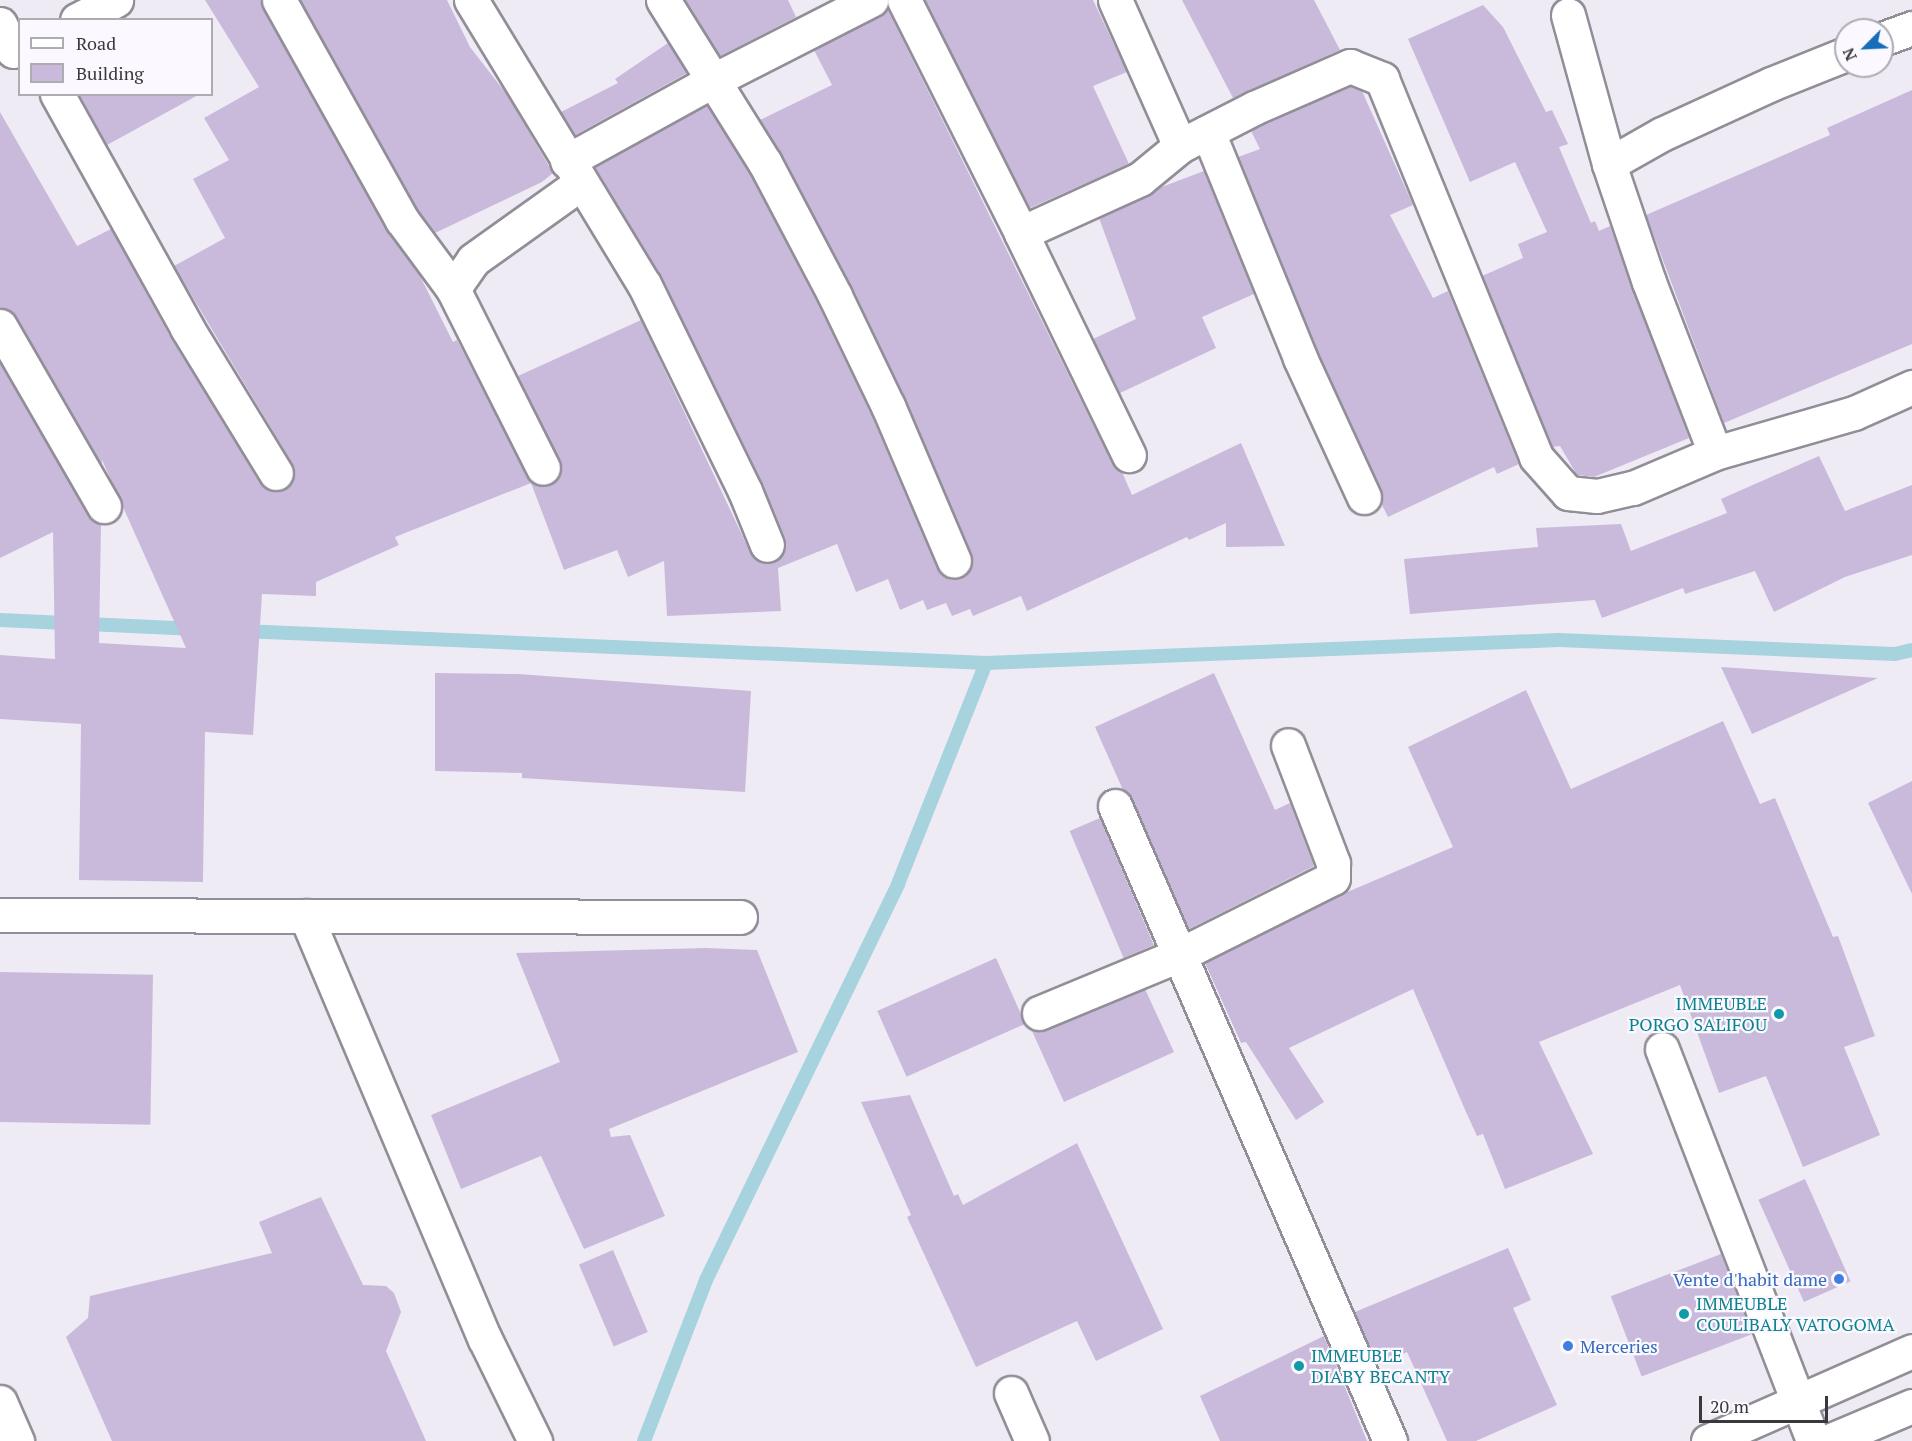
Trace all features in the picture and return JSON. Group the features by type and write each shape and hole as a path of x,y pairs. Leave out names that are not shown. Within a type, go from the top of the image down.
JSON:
{"street":[{"path":"81,18 116,0"},
{"path":"279,0 402,220 453,289 543,468"},
{"path":"471,0 665,324 745,491 767,545"},
{"path":"663,0 711,81 765,163 835,296 888,406 954,561"},
{"path":"453,289 473,260 574,172 711,81 871,0"},
{"path":"904,0 1129,455"},
{"path":"1115,0 1194,139 1300,358 1364,497"},
{"path":"1568,15 1609,164 1715,453"},
{"path":"1894,35 1912,28"},
{"path":"1609,164 1662,134 1771,84 1834,59"},
{"path":"1021,233 1140,179 1194,139 1350,66 1382,78 1536,457 1568,493 1597,496 1632,488 1715,453 1854,413 1912,387"},
{"path":"58,96 187,328 276,473"},
{"path":"0,326 104,506"},
{"path":"1039,1013 1179,955 1333,878 1333,863 1288,745"},
{"path":"1115,806 1390,1441"},
{"path":"0,915 740,917"},
{"path":"306,916 485,1339 535,1441"},
{"path":"1662,1049 1813,1441"},
{"path":"1708,1441 1912,1351"},
{"path":"1011,1394 1032,1441"},
{"path":"0,1402 17,1441"},
{"path":"1829,1441 1912,1406"}],"building":[{"path":"205,0 260,0 386,229 420,276 453,342 457,340 532,483 551,485 562,468 518,376 641,320 750,552 756,560 774,563 782,556 785,538 762,483 661,276 595,167 707,105 749,172 818,304 871,414 937,568 952,580 969,572 971,554 905,398 852,288 760,120 832,85 814,50 888,10 1112,463 1122,472 1132,495 1241,443 1285,546 1226,547 1226,523 1189,540 1187,537 1027,611 1021,596 973,616 970,609 952,616 946,603 927,610 923,600 900,610 888,579 856,592 837,544 778,568 781,611 667,616 664,561 628,577 617,550 564,570 531,483 395,537 399,545 316,582 316,596 262,594 253,735 205,732 203,882 79,880 81,724 0,719 0,655 55,659 53,532 0,558 0,363 88,515 101,524 99,643 186,648 102,460 102,465 16,317 0,307 0,112 77,246 111,229 171,338 260,483 268,490 285,489 293,481 292,463 174,266 225,238 193,179 229,160 204,118 259,87"},
{"path":"300,0 447,0 470,47 508,96 553,173 542,182 435,233 418,210"},
{"path":"685,0 788,0 796,17 720,56"},
{"path":"925,0 1093,0 1127,72 1093,86 1129,164 1030,208"},
{"path":"1182,0 1314,0 1340,50 1233,98"},
{"path":"1483,5 1503,27 1546,112 1552,110 1568,144 1559,147 1591,223 1595,221 1599,231 1610,226 1689,438 1594,477 1577,475 1560,446 1552,447 1482,276 1523,258 1518,244 1547,232 1515,162 1470,182 1408,39"},
{"path":"668,43 687,73 575,135 561,112 618,83 615,79"},
{"path":"1350,86 1362,91 1413,205 1390,215 1433,298 1448,291 1519,464 1497,474 1494,467 1388,517 1381,503 1381,489 1317,351 1238,157 1260,149 1251,131"},
{"path":"1912,90 1912,344 1724,423 1646,215 1830,135 1827,128"},
{"path":"80,96 196,96 107,145"},
{"path":"1204,171 1254,294 1202,317 1216,348 1120,393 1093,339 1136,319 1099,218 1159,188"},
{"path":"1819,456 1845,511 1912,485 1912,555 1845,577 1774,612 1755,571 1685,594 1683,588 1602,618 1595,600 1410,614 1404,559 1538,547 1536,528 1621,524 1631,551 1727,513 1721,499"},
{"path":"1721,667 1807,673 1878,678 1752,734"},
{"path":"435,673 518,674 751,691 745,792 522,778 522,773 435,771"},
{"path":"1214,673 1275,810 1290,803 1314,866 1189,929 1132,799 1123,790 1095,727"},
{"path":"1526,690 1571,789 1723,721 1760,804 1775,798 1833,937 1838,936 1875,1036 1844,1047 1880,1135 1803,1167 1766,1076 1719,1093 1680,985 1539,1042 1593,1154 1505,1189 1483,1134 1477,1136 1413,989 1289,1048 1324,1102 1296,1120 1246,1042 1241,1043 1205,963 1338,896 1453,847 1408,747"},
{"path":"1912,781 1912,894 1868,803"},
{"path":"1100,818 1154,945 1124,958 1070,831"},
{"path":"706,948 757,950 798,1052 609,1129 611,1137 630,1135 665,1216 584,1249 541,1156 461,1189 431,1115 560,1062 516,953"},
{"path":"996,958 1025,1024 907,1077 877,1011"},
{"path":"0,972 153,975 150,1125 0,1122"},
{"path":"1145,989 1174,1052 1064,1102 1032,1031 1046,1030"},
{"path":"910,1095 954,1196 958,1194 963,1205 1077,1143 1163,1329 1096,1361 1077,1321 976,1367 907,1217 911,1215 861,1102"},
{"path":"1805,1179 1851,1281 1804,1302 1758,1200"},
{"path":"321,1197 363,1285 386,1286 394,1293 401,1312 386,1351 426,1441 112,1441 66,1337 88,1318 90,1296 272,1253 259,1222"},
{"path":"1508,1248 1531,1300 1513,1308 1557,1405 1476,1441 1447,1441 1407,1352 1377,1365 1355,1312"},
{"path":"613,1250 648,1332 614,1346 579,1264"},
{"name":"IMMEUBLE COULIBALY VATOGOMA","path":"1721,1254 1752,1334 1642,1377 1611,1296"},
{"name":"IMMEUBLE DIABY BECANTY","path":"1324,1336 1367,1441 1220,1441 1200,1396"}],"waterway":[{"path":"0,620 196,629"},
{"path":"242,631 986,663 1559,640 1895,654 1912,650"},
{"path":"644,1441 706,1280 898,884 986,663"}],"place":[{"name":"IMMEUBLE PORGO SALIFOU","path":"1779,1014"},
{"name":"Vente d'habit dame","path":"1839,1279"},
{"name":"IMMEUBLE COULIBALY VATOGOMA","path":"1684,1314"},
{"name":"Merceries","path":"1568,1346"},
{"name":"IMMEUBLE DIABY BECANTY","path":"1299,1366"}]}
